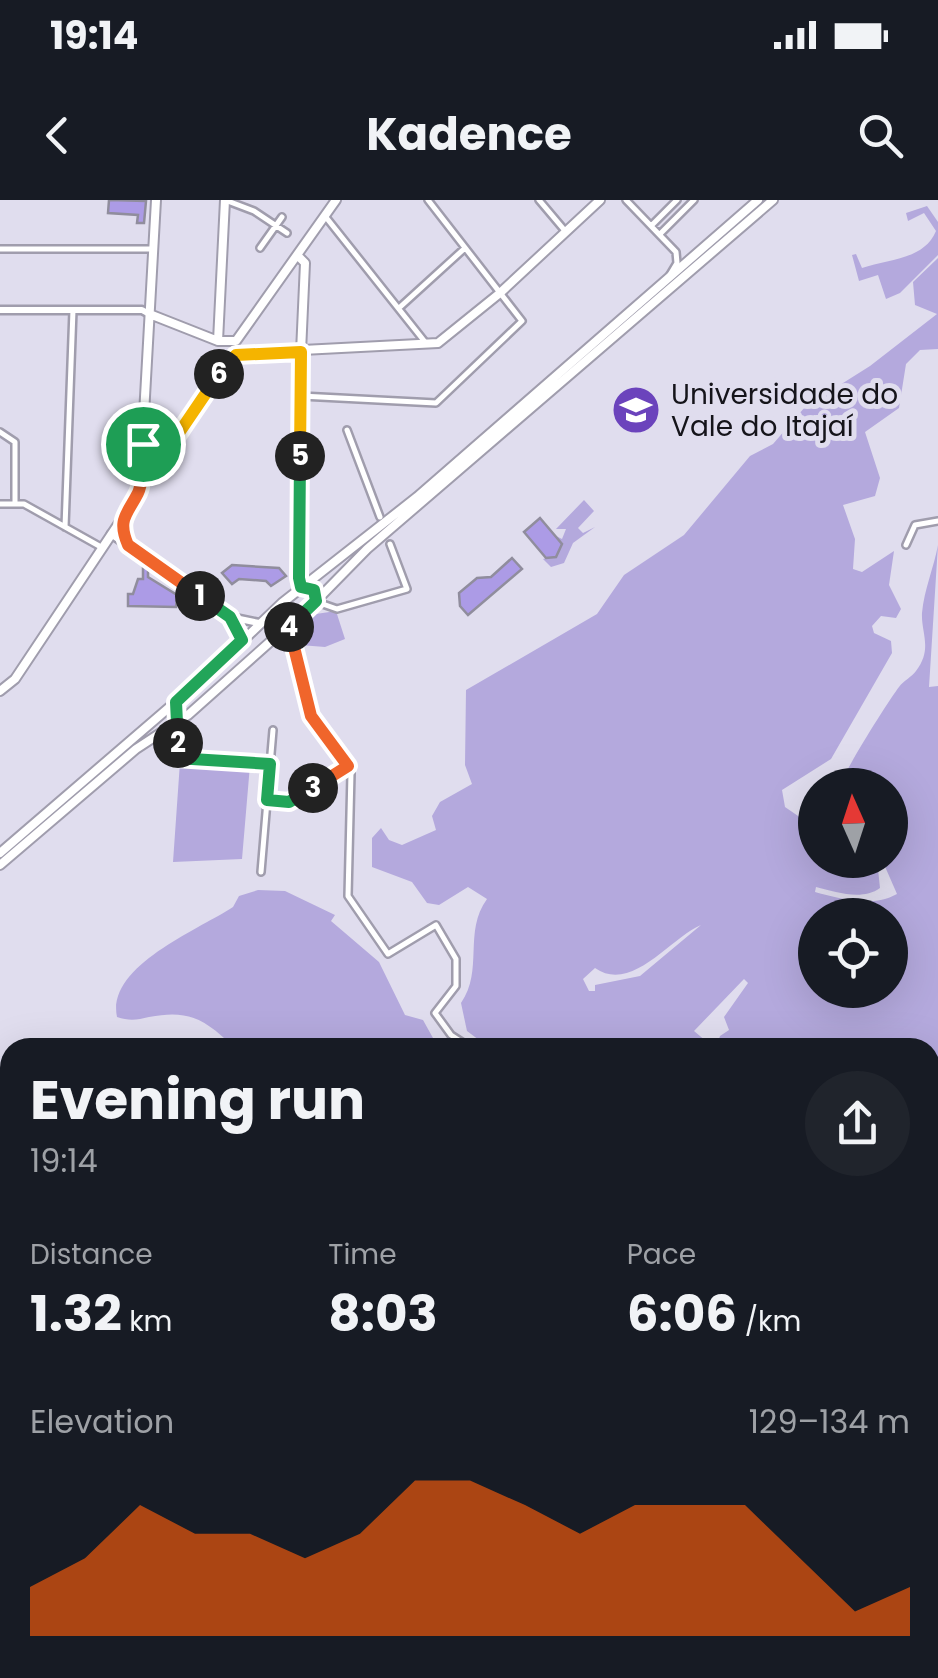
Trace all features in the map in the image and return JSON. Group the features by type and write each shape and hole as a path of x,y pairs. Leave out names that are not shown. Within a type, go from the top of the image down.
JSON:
{"main road":[{"path":"140,491 156,200"},
{"path":"218,341 226,200"},
{"path":"152,315 218,341 229,343 242,336 336,200"},
{"path":"0,691 15,678 228,361 244,353 427,345 448,339 600,200"},
{"path":"0,853 176,702 259,623 370,537 758,200"},
{"path":"0,866 136,749 177,723 289,626 368,550 773,200"},
{"path":"298,256 305,263 301,352"},
{"path":"143,444 155,452 166,452"},
{"path":"142,464 150,458 156,467"},
{"path":"301,587 314,590 316,601"},
{"path":"0,678 15,678"},
{"path":"176,702 177,723"}],"street":[{"path":"226,200 287,233"},
{"path":"301,396 436,403 522,321 428,200"},
{"path":"539,200 566,232"},
{"path":"626,200 678,256 667,281"},
{"path":"652,225 677,200"},
{"path":"660,234 694,200"},
{"path":"325,216 427,345"},
{"path":"260,248 282,217"},
{"path":"0,249 154,248"},
{"path":"399,308 465,248"},
{"path":"0,310 142,310 152,315"},
{"path":"65,527 74,310"},
{"path":"301,352 301,587"},
{"path":"347,430 380,517"},
{"path":"0,432 15,442 15,503"},
{"path":"0,504 15,503 101,547"},
{"path":"122,515 128,545"},
{"path":"906,545 915,525 938,522"},
{"path":"110,533 230,617 259,623"},
{"path":"316,601 338,609 406,589 390,544"},
{"path":"230,617 242,640"},
{"path":"289,626 311,716 348,766 351,905 388,954 436,925 456,959 456,986 435,1013 455,1038"},
{"path":"177,723 176,758 270,764"},
{"path":"261,872 273,730"},
{"path":"267,800 296,799 348,766"}],"shaded area":[{"path":"927,206 938,222 938,255 900,293 886,299 878,275 859,281 852,255 856,254 862,268 923,248 936,231 924,213 908,221 906,213"},
{"path":"938,258 938,349 920,350 906,364 899,408 865,432 880,478 875,496 843,505 855,539 853,569 862,572 894,551 889,585 901,609 896,618 881,616 872,626 874,633 891,641 892,653 831,759 817,768 798,768 798,780 782,790 785,807 798,816 798,878 879,878 880,888 865,894 849,894 816,887 815,892 842,898 798,898 798,1008 908,1008 908,898 887,898 897,894 890,878 908,878 908,768 849,768 899,687 921,663 925,648 923,604 938,545 929,687 938,686 938,1038 719,1038 729,1030 724,1017 748,983 744,979 694,1031 702,1038 476,1038 467,1031 461,1003 471,977 476,925 487,899 468,887 439,905 427,903 412,882 372,867 372,838 381,828 389,840 402,845 436,830 432,816 440,802 472,784 465,765 466,690 597,614 624,575 684,535 750,456 773,444 805,407 870,366 937,314 915,305 913,282","holes":["701,925 640,976 595,985 595,991 589,991 583,979 595,968 609,974 637,969"]},
{"path":"584,500 594,511 578,528 583,533 595,527 573,543 564,563 551,567 543,559 558,555 554,535 562,539 566,529 556,529"},
{"path":"336,611 345,639 325,647 300,645 298,631 316,614"},
{"path":"180,762 250,765 242,859 173,862"},
{"path":"258,890 285,891 335,915 331,921 379,962 405,1015 423,1020 433,1038 223,1038 186,1016 133,1020 117,1017 117,999 140,966 158,951 233,907 239,896"}],"building":[{"path":"109,200 146,201 144,223 137,223 138,215 108,213"},
{"path":"540,518 562,544 556,557 546,558 524,532"},
{"path":"512,558 522,569 468,615 460,606 459,593 477,578 491,577"},
{"path":"232,565 279,568 286,576 271,586 266,581 239,579 232,584 222,573"},
{"path":"143,566 148,568 148,577 177,595 176,607 128,606 128,594 133,594 138,579 143,579"}],"place":[{"name":"Universidade do Vale do Itajaí","path":"636,410"}],"route":[{"path":"301,352 299,578 301,587 314,590 316,601 289,626 304,700 311,716 348,766 289,802 267,800 270,764 176,758 176,702 242,640 230,617 128,545 122,515 140,491 143,444 155,452 166,452 236,355 301,352"}]}
